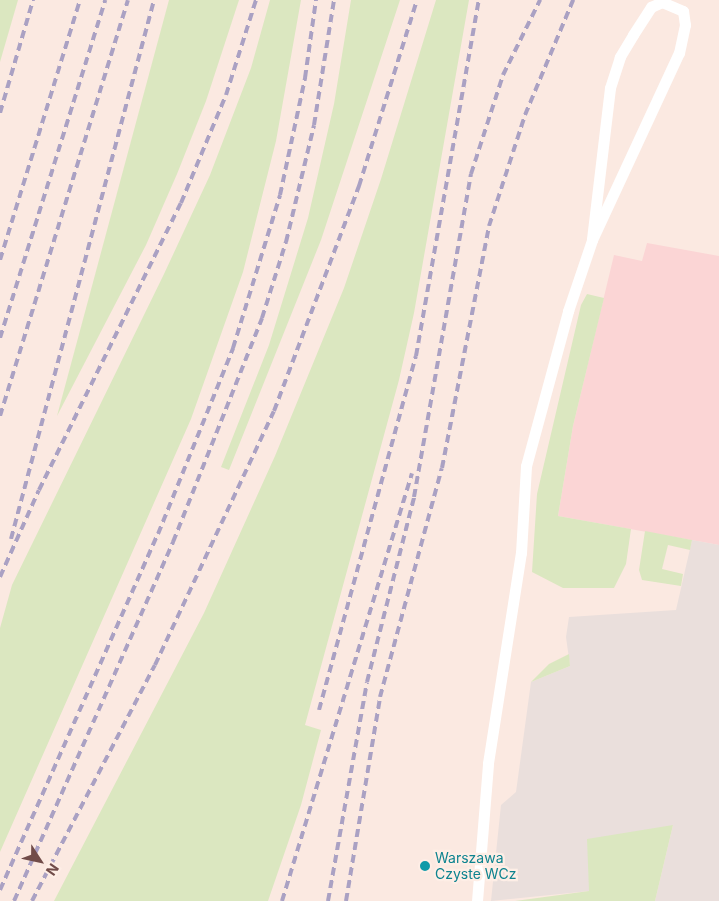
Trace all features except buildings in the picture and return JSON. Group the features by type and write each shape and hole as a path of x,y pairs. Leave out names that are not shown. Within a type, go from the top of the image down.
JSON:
{"lane":[{"path":"477,901 488,763 521,553 526,466 565,320 592,240 679,53 685,26 682,11 662,2 651,7 633,35 610,88 592,240"}],"shaded area":[{"path":"647,243 719,256 719,545 558,516 573,426 614,255 642,261"},
{"path":"692,540 719,545 719,901 655,901 673,825 590,891 491,901 501,805 516,792 531,682 570,666 566,637 569,617 676,610"}],"green space":[{"path":"0,0 18,0 0,62"},
{"path":"169,0 239,0 206,101 146,245 57,416"},
{"path":"270,0 301,0 276,141 243,272 191,419 0,852 0,628 12,585 164,274 210,175 251,68"},
{"path":"351,0 400,0 321,240 229,470 221,467 269,345 308,218 334,104"},
{"path":"436,0 469,0 414,313 399,380 305,725 321,730 301,805 268,901 54,901 204,613 275,456 344,288 381,179"},
{"path":"587,294 604,298 573,426 558,516 631,529 626,564 614,588 563,588 532,572 537,494 581,305"},
{"path":"645,531 692,540 690,550 668,545 662,569 683,574 681,586 642,580 639,570"},
{"path":"569,654 570,666 531,682 549,664"},
{"path":"673,825 655,901 515,901 589,891 587,839"}],"railway":[{"path":"0,113 33,0"},
{"path":"0,260 80,0"},
{"path":"0,338 105,0"},
{"path":"0,416 128,0"},
{"path":"11,539 154,0"},
{"path":"0,577 39,490 181,203 226,95 256,0"},
{"path":"0,890 158,534 233,348 280,195 305,78 316,0"},
{"path":"14,901 173,542 262,318 286,242 314,125 334,0"},
{"path":"32,901 155,665 274,411 359,186 417,0"},
{"path":"319,710 416,356 479,0"},
{"path":"328,901 367,682 414,497 471,174 503,75 540,0"},
{"path":"346,901 380,697 442,468 489,226 525,115 573,0"},
{"path":"282,901 412,473"}],"place":[{"name":"Warszawa Czyste WCz","path":"425,866"}]}
